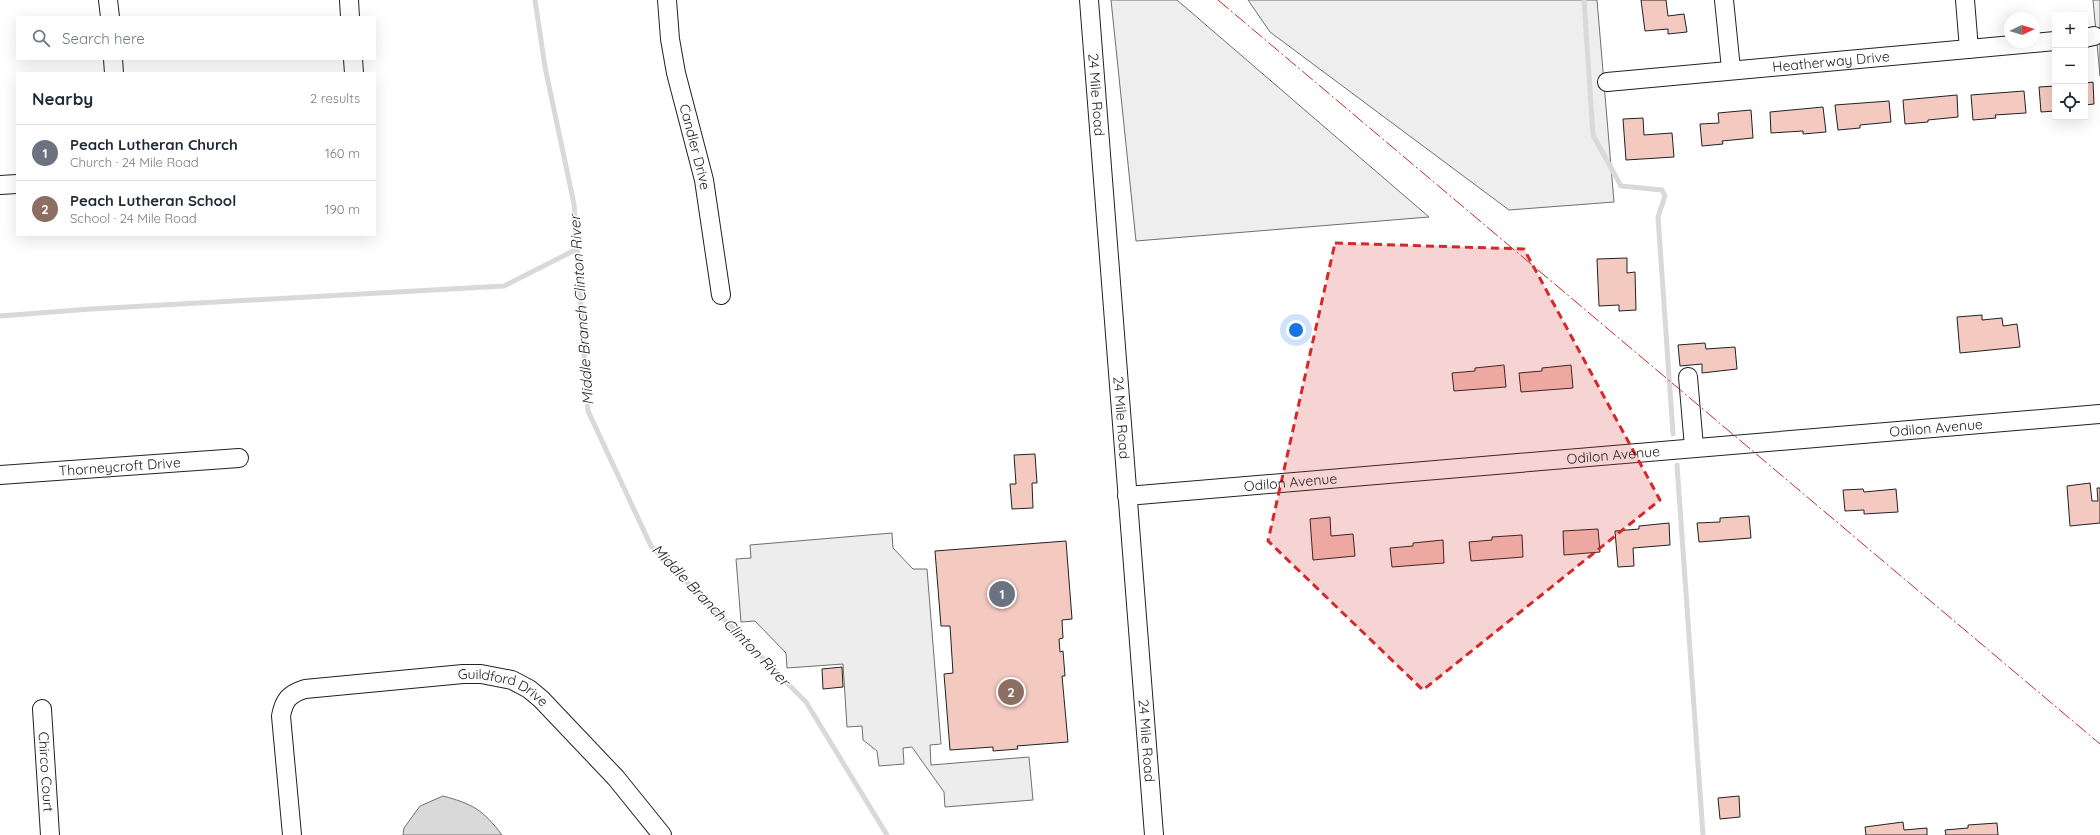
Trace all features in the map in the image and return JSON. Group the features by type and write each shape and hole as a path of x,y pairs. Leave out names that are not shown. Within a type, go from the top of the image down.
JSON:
{"street":[{"path":"108,0 110,16"},
{"path":"349,0 350,16"},
{"name":"Candler Drive","path":"667,0 670,39 676,73 706,193 721,296"},
{"name":"24 Mile Road","path":"1089,0 1154,835"},
{"path":"1724,0 1731,69"},
{"path":"1965,0 1969,50"},
{"name":"Heatherway Drive","path":"1607,82 1731,69 1969,50 2052,41"},
{"path":"113,60 114,72"},
{"path":"353,60 354,72"},
{"path":"0,185 16,184"},
{"path":"1688,377 1694,447"},
{"name":"Odilon Avenue","path":"1127,496 1694,447 2100,414"},
{"name":"Thorneycroft Drive","path":"0,475 239,458"},
{"name":"Guildford Drive","path":"292,835 281,716 285,700 296,692 305,689 463,674 499,676 512,680 529,689 542,699 616,778 662,835"},
{"name":"Chirco Court","path":"42,709 50,835"}],"highlighted area":[{"path":"1335,243 1524,249 1660,500 1423,690 1268,541"}],"shaded area":[{"path":"1111,0 1177,0 1429,217 1136,241"},
{"path":"1248,0 1597,0 1614,202 1509,210 1270,32"},
{"path":"2093,0 2100,0 2100,76"},
{"path":"892,533 893,548 913,569 927,569 941,744 930,745 931,765 1029,757 1033,800 945,807 944,792 912,747 903,748 904,764 879,766 877,751 863,740 862,726 847,727 843,664 787,668 786,653 755,621 741,622 736,559 751,558 750,545"},
{"path":"443,796 470,805 477,809 489,819 502,835 403,835 404,828 420,806"}],"building":[{"path":"1641,0 1666,0 1668,16 1684,14 1687,32 1668,34 1668,29 1645,31"},
{"path":"2093,82 2094,104 2088,105 2088,83"},
{"path":"2052,86 2052,111 2041,112 2039,87"},
{"path":"2024,91 2026,113 1995,115 1996,118 1973,120 1971,95"},
{"path":"1957,95 1958,117 1905,124 1903,100"},
{"path":"1889,101 1891,122 1860,125 1860,128 1838,130 1835,105"},
{"path":"1823,107 1826,132 1803,134 1803,131 1771,133 1770,112"},
{"path":"1751,110 1753,138 1722,141 1723,144 1702,146 1700,124 1719,123 1718,113"},
{"path":"1643,118 1644,135 1672,133 1674,157 1626,160 1623,119"},
{"path":"1627,258 1627,273 1635,272 1636,310 1619,311 1619,305 1599,306 1597,259"},
{"path":"1982,315 1982,320 2002,318 2003,326 2017,324 2020,347 1960,353 1957,317"},
{"path":"1705,343 1706,349 1735,347 1737,369 1702,373 1702,364 1680,366 1678,345"},
{"path":"1504,365 1506,387 1454,391 1452,373 1475,371 1475,368"},
{"path":"1571,365 1573,388 1521,392 1519,373 1542,371 1542,368"},
{"path":"1035,454 1037,483 1032,483 1033,508 1012,509 1010,484 1016,484 1014,455"},
{"path":"2090,483 2092,501 2098,501 2097,488 2100,488 2100,523 2070,526 2067,486"},
{"path":"1863,489 1864,492 1896,489 1898,512 1864,514 1864,510 1845,511 1843,490"},
{"path":"1749,516 1751,538 1699,542 1697,523 1720,522 1720,518"},
{"path":"1330,517 1331,536 1353,534 1355,556 1313,560 1310,519"},
{"path":"1669,523 1670,545 1633,548 1634,566 1618,567 1615,531 1639,529 1639,526"},
{"path":"1598,529 1600,552 1564,555 1563,531"},
{"path":"1522,535 1523,557 1471,561 1469,542 1492,540 1492,537"},
{"path":"1443,540 1444,563 1392,567 1390,548 1413,546 1413,543"},
{"path":"1066,541 1072,619 1062,620 1063,638 1059,639 1060,652 1063,651 1065,676 1062,676 1068,742 1017,746 1018,749 993,751 993,747 950,750 944,674 953,673 950,626 941,626 935,551"},
{"path":"842,667 843,687 823,689 822,669"},
{"path":"1739,796 1740,817 1720,819 1718,798"},
{"path":"1903,822 1904,830 1927,828 1927,835 1866,835 1865,827"},
{"path":"1997,823 1998,835 1946,835 1945,830 1968,828 1968,825"}],"waterway":[{"name":"Middle Branch Clinton River","path":"535,0 545,67 574,204 588,411 651,546 806,702 887,835"},
{"path":"1584,0 1593,135 1621,186 1662,190 1665,196 1658,217 1673,434"},
{"path":"0,316 91,309 504,286 577,249"},
{"path":"1677,465 1703,835"}],"power":[{"path":"1218,0 2100,744"}],"place":[{"name":"Peach Lutheran Church","path":"1002,594"},
{"name":"Peach Lutheran School","path":"1011,692"}]}
